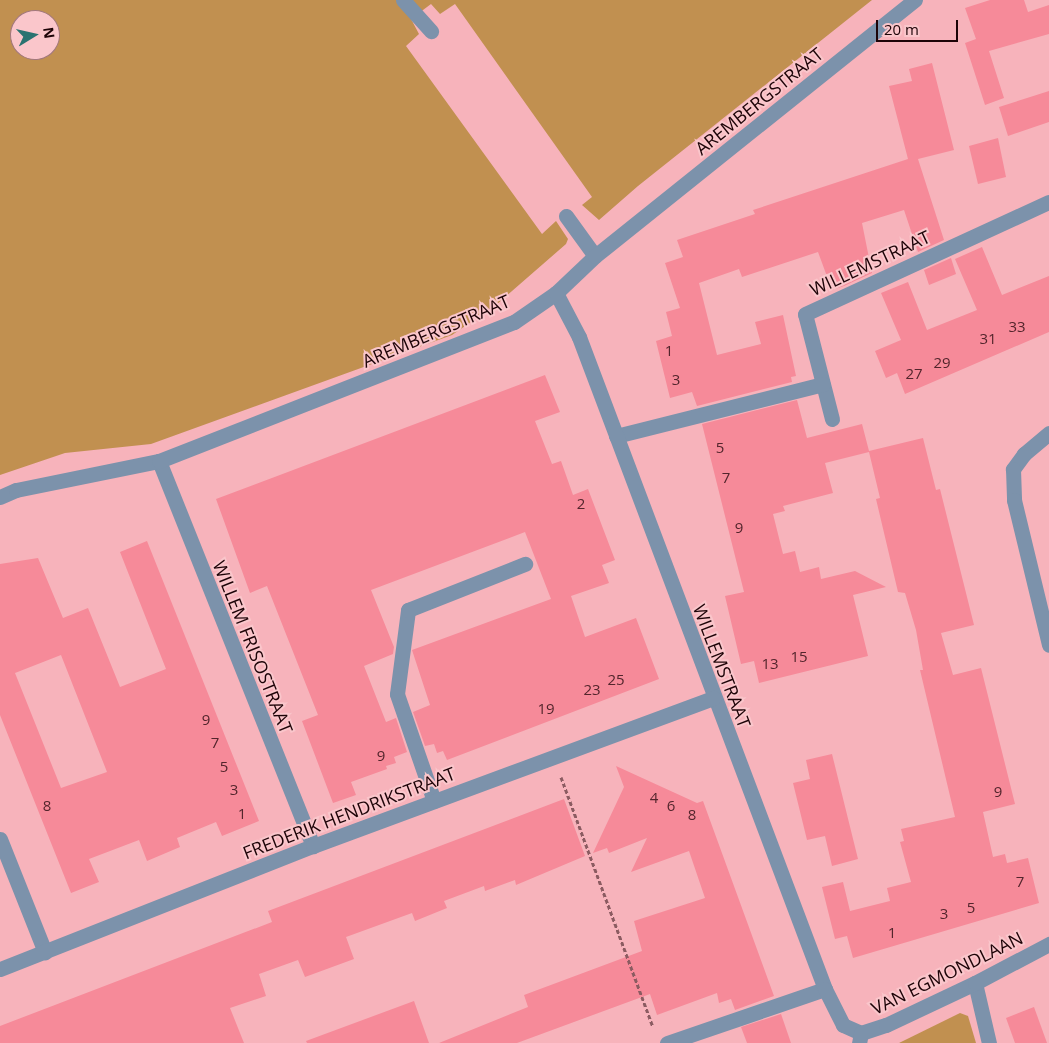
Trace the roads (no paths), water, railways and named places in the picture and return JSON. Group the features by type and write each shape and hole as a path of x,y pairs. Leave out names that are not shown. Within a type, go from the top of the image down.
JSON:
{"street":[{"path":"403,0 431,32"},
{"name":"AREMBERGSTRAAT","path":"0,497 16,490 159,461 514,322 556,293 595,256 915,0"},
{"name":"WILLEMSTRAAT","path":"832,419 805,314 1049,202"},
{"path":"566,216 595,256"},
{"name":"WILLEMSTRAAT","path":"556,293 579,337 825,989 842,1024 860,1038"},
{"path":"616,436 823,384"},
{"path":"1049,432 1024,454 1014,470 1014,492 1049,645"},
{"name":"WILLEM FRISOSTRAAT","path":"159,461 313,846"},
{"path":"434,801 397,694 408,610 524,564"},
{"name":"FREDERIK HENDRIKSTRAAT","path":"0,969 313,846 553,755 714,698"},
{"path":"0,839 45,952"},
{"name":"VAN EGMONDLAAN","path":"860,1038 975,983 1049,944"},
{"path":"975,983 989,1043"},
{"path":"661,1038 825,989"}]}
